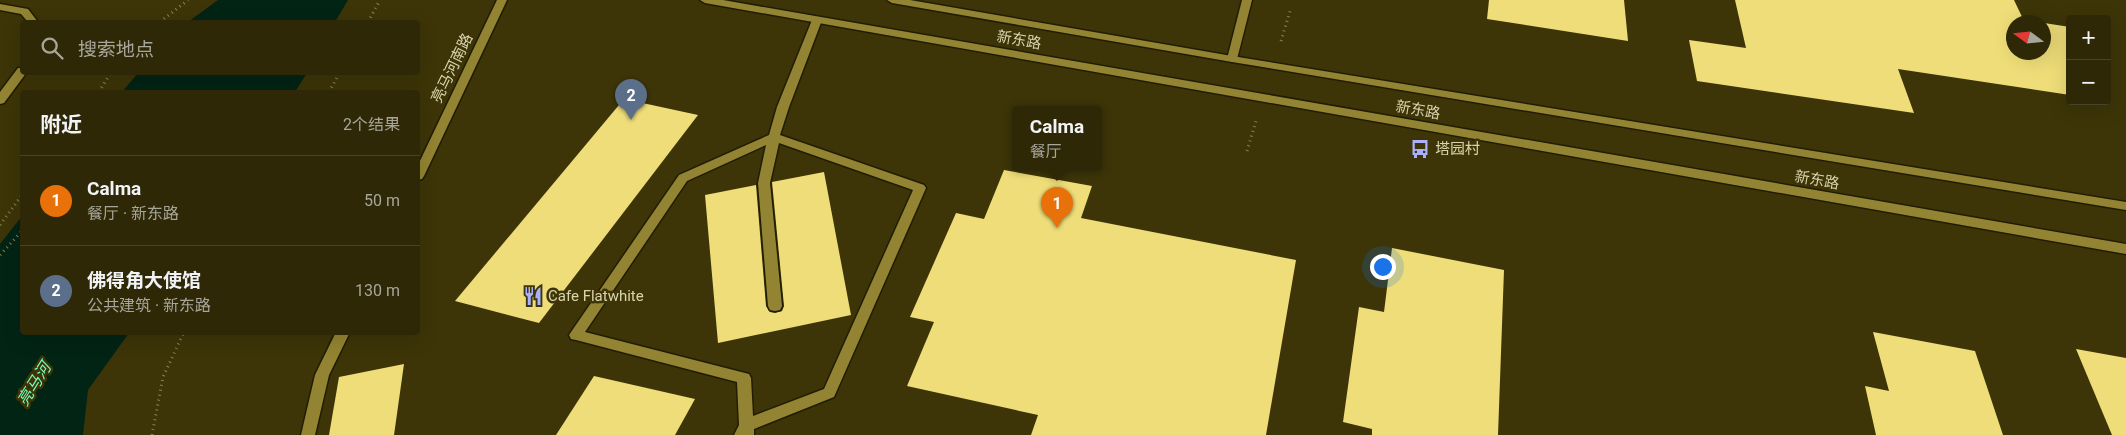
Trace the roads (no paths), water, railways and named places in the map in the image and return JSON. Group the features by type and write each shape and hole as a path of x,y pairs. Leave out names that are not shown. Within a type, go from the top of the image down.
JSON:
{"main road":[{"name":"亮马河南路","path":"420,172 502,0"},
{"name":"新东路","path":"705,0 2126,249"},
{"name":"新东路","path":"892,0 1232,59 2126,206"},
{"path":"1232,59 1248,0"},
{"path":"0,7 24,11 31,20"},
{"path":"775,306 764,184 774,137 783,108 818,20"},
{"path":"0,100 20,74"},
{"path":"774,137 920,188 829,393 745,432 744,378 576,335 683,178 774,137"},
{"path":"308,435 322,375 342,335"}],"water":[{"path":"218,0 348,0 336,20 191,20"},
{"path":"136,75 306,75 296,90 124,90"},
{"name":"亮马河","path":"20,219 20,335 128,335 88,390 83,435 0,435 0,244"}],"place":[{"name":"佛得角大使馆","path":"631,120"},
{"name":"塔园村","path":"1420,149"},
{"name":"Calma","path":"1057,228"},
{"name":"Cafe Flatwhite","path":"533,296"}]}
